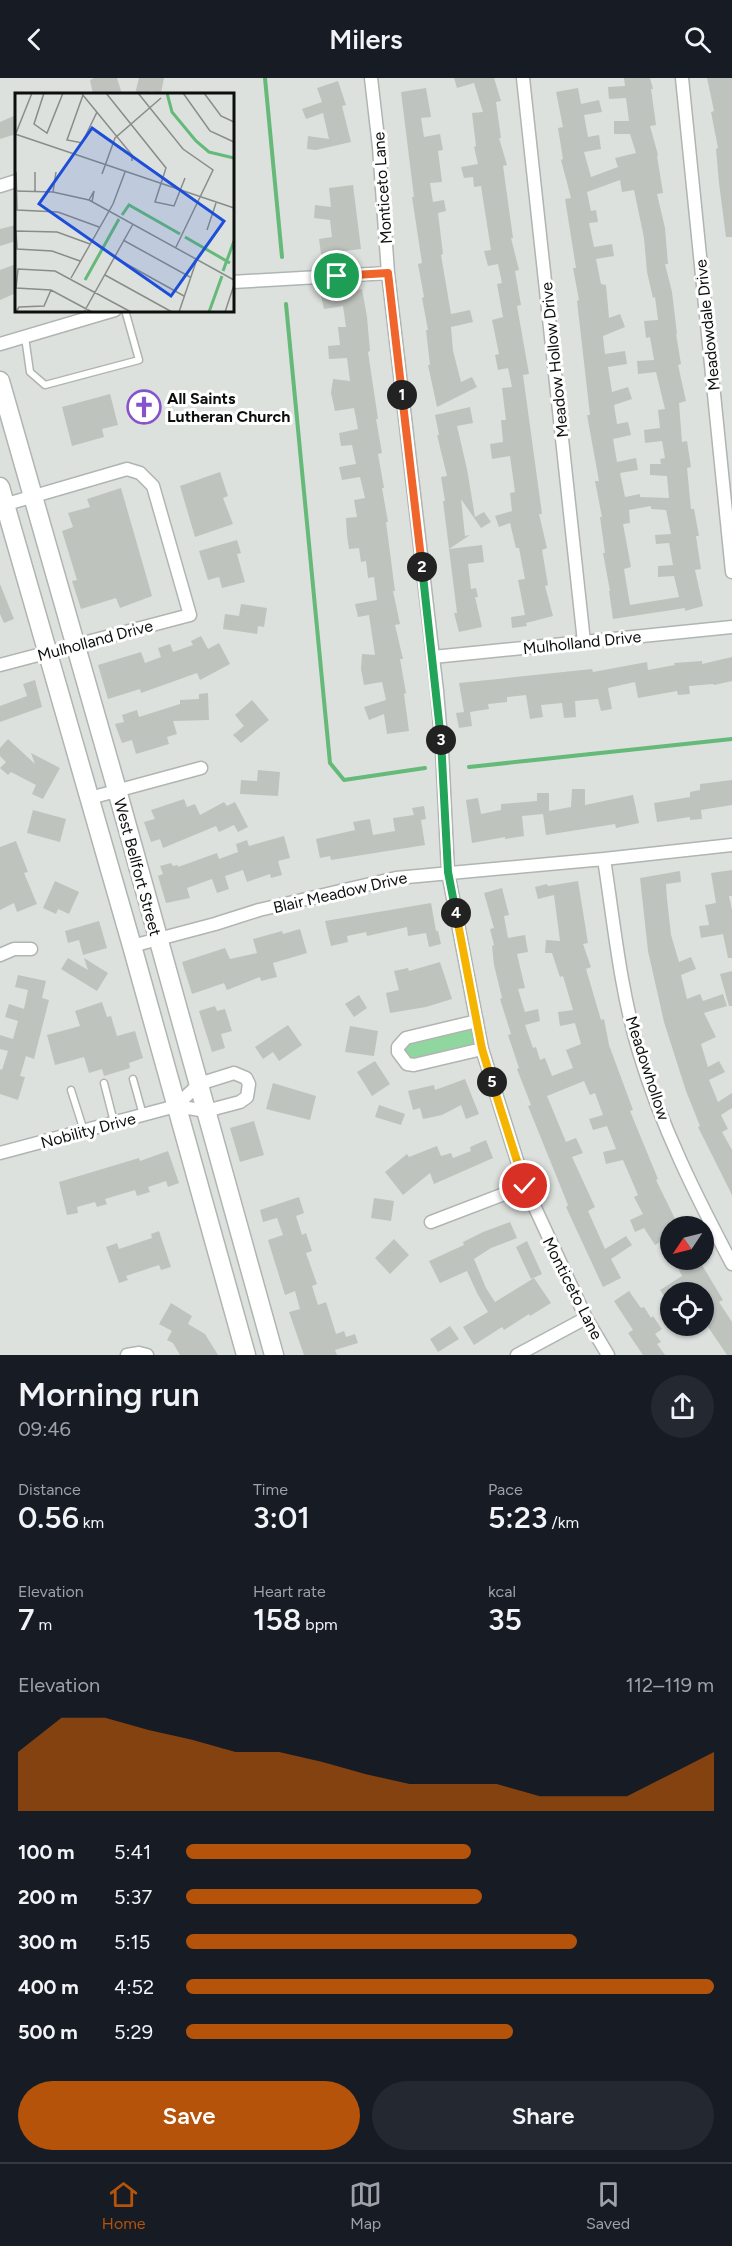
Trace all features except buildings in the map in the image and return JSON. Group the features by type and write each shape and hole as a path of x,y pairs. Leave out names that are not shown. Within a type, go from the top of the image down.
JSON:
{"main road":[{"name":"West Bellfort Street","path":"0,381 117,790 274,1355"},
{"name":"West Bellfort Street","path":"0,487 2,506 90,798 246,1355"}],"street":[{"name":"Meadow Hollow Drive","path":"523,78 584,642"},
{"name":"Meadowdale Drive","path":"682,78 732,572"},
{"name":"Monticeto Lane","path":"375,79 388,273 437,691 448,872 482,1049 525,1186 585,1318 608,1355"},
{"path":"0,186 15,181"},
{"path":"234,282 388,273"},
{"path":"0,344 108,312"},
{"name":"Mulholland Drive","path":"0,665 190,615 153,486 140,473 127,469 34,496"},
{"path":"2,506 34,496"},
{"name":"Mulholland Drive","path":"433,657 732,627"},
{"path":"90,798 201,768"},
{"name":"Blair Meadow Drive","path":"132,946 325,894 396,878 732,845"},
{"name":"Meadowhollow","path":"604,859 625,992 639,1051 659,1108 696,1195 732,1264"},
{"path":"0,955 14,949 31,949"},
{"path":"477,1021 406,1038 398,1047 398,1052 400,1059 407,1064 414,1065 482,1049"},
{"name":"Nobility Drive","path":"0,1153 176,1106 206,1111 240,1102 247,1097 249,1084 246,1077 234,1073 199,1084 176,1106"},
{"path":"431,1222 525,1186"},
{"path":"517,1355 585,1318"},
{"path":"127,1355 139,1353 147,1355"}],"lane":[{"path":"25,336 30,372 45,385 139,360 126,312"},
{"path":"133,1079 143,1115"},
{"path":"104,1083 115,1123"},
{"path":"72,1090 84,1131"}],"green space":[{"path":"476,1022 480,1048 414,1064 399,1047 402,1042"}],"waterway":[{"path":"265,78 282,257"},
{"path":"286,304 330,763 344,780 425,768"},
{"path":"469,767 732,739"}],"place":[{"name":"All Saints Lutheran Church","path":"144,407"}],"route":[{"path":"337,276 388,273 437,691 448,872 482,1049 525,1186"}]}
